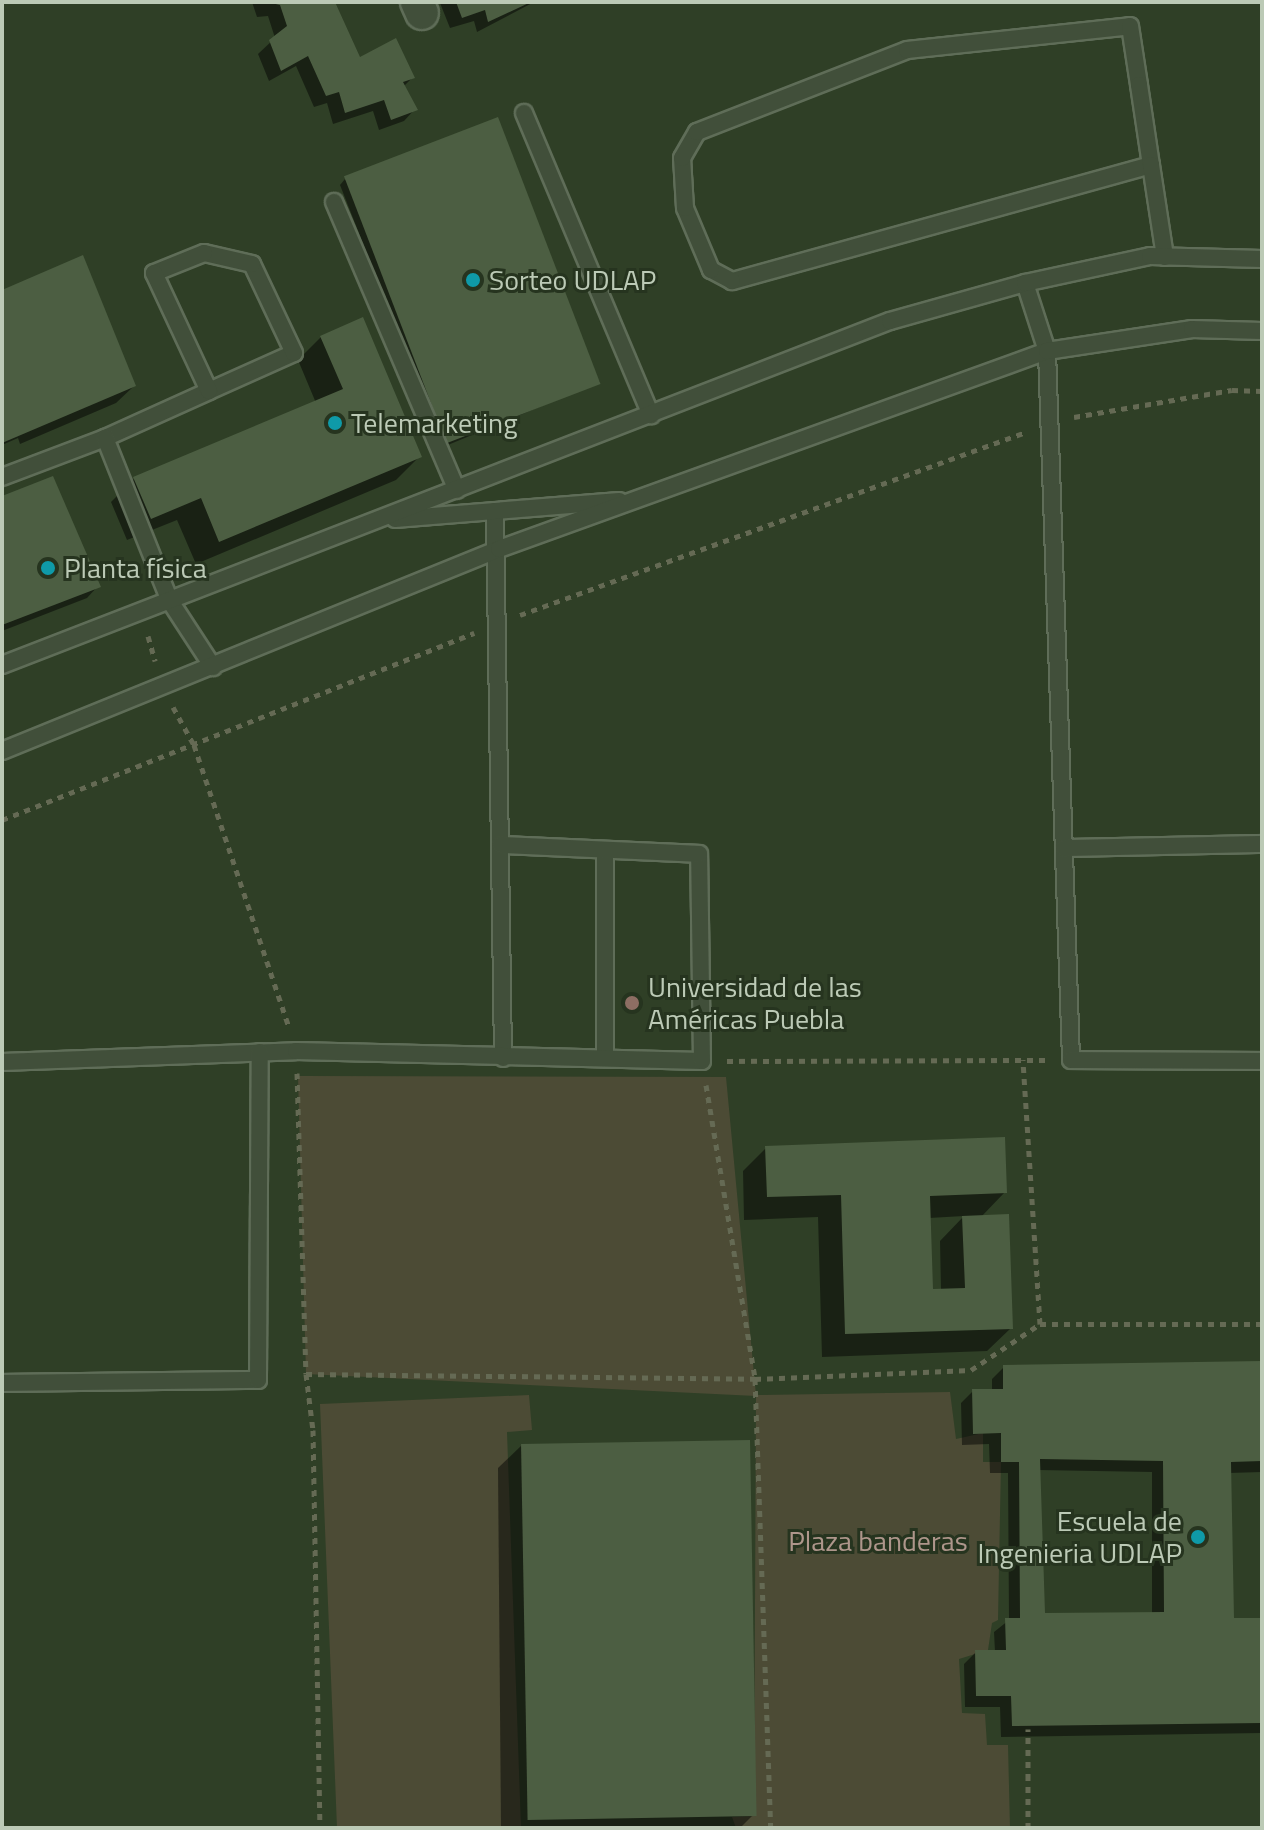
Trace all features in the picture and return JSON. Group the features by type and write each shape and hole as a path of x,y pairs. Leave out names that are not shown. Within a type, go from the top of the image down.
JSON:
{"lane":[{"path":"1151,165 732,281 711,270 685,208 682,158 697,132 907,50 1130,26 1165,257"},
{"path":"524,113 651,415"},
{"path":"334,202 457,490"},
{"path":"2,477 105,438 294,353 252,264 204,253 154,273 209,391"},
{"path":"2,665 890,321 1025,283 1165,257 1262,259"},
{"path":"1025,283 1047,351 1071,1060 1262,1061"},
{"path":"2,751 499,549 647,499 1047,351 1192,329 1262,331"},
{"path":"105,438 170,601 213,667"},
{"path":"378,521 647,499"},
{"path":"495,511 499,549 503,1058"},
{"path":"1064,848 1262,844"},
{"path":"2,1062 260,1052 702,1061 699,854 500,845"},
{"path":"605,852 605,1058"},
{"path":"2,1383 258,1380 260,1052"}],"path":[{"path":"2,820 500,623 942,459 1101,408 1232,390 1262,391"},
{"path":"1023,1060 1040,1324"},
{"path":"771,1828 755,1379 702,1061 1071,1060"},
{"path":"306,1374 755,1379 971,1370 1040,1324 1262,1324"},
{"path":"1028,1729 1028,1828"}],"green space":[{"name":"Plaza banderas","path":"298,1076 726,1077 756,1395 950,1392 956,1439 983,1433 983,1462 1001,1462 998,1620 992,1623 988,1650 959,1659 962,1713 985,1714 987,1745 1008,1745 1010,1828 736,1828 732,1817 754,1816 756,1396 306,1374"},
{"path":"529,1395 532,1430 507,1432 521,1828 337,1828 320,1404"}],"building":[{"path":"267,2 335,2 360,57 396,38 415,78 403,82 418,110 391,120 384,100 345,113 339,92 326,96 308,56 281,71 269,40 287,26 280,5"},
{"path":"456,2 531,2 488,22 485,10 462,18"},
{"name":"Sorteo UDLAP","path":"498,117 600,384 446,443 344,176"},
{"path":"83,255 136,386 2,443 2,290"},
{"name":"Telemarketing","path":"363,317 422,457 219,542 201,498 151,519 133,477 343,389 320,336"},
{"name":"Planta física","path":"53,476 101,587 2,625 2,496"},
{"path":"1005,1137 1007,1193 930,1196 933,1289 965,1288 962,1216 1009,1214 1013,1329 845,1334 841,1195 767,1197 765,1146"},
{"name":"Escuela de Ingenieria UDLAP","path":"1262,1361 1262,1461 1231,1462 1234,1618 1262,1618 1262,1723 1012,1726 1011,1696 976,1696 975,1650 1006,1650 1005,1618 1020,1618 1019,1462 1001,1462 1001,1433 973,1434 972,1389 1003,1389 1003,1365","holes":["1040,1459 1163,1461 1164,1612 1045,1613"]},
{"path":"750,1440 757,1816 528,1820 521,1444"}],"place":[{"name":"Sorteo UDLAP","path":"473,280"},
{"name":"Telemarketing","path":"335,423"},
{"name":"Planta física","path":"48,568"},
{"name":"Universidad de las Américas Puebla","path":"632,1003"},
{"name":"Escuela de Ingenieria UDLAP","path":"1198,1537"}]}
